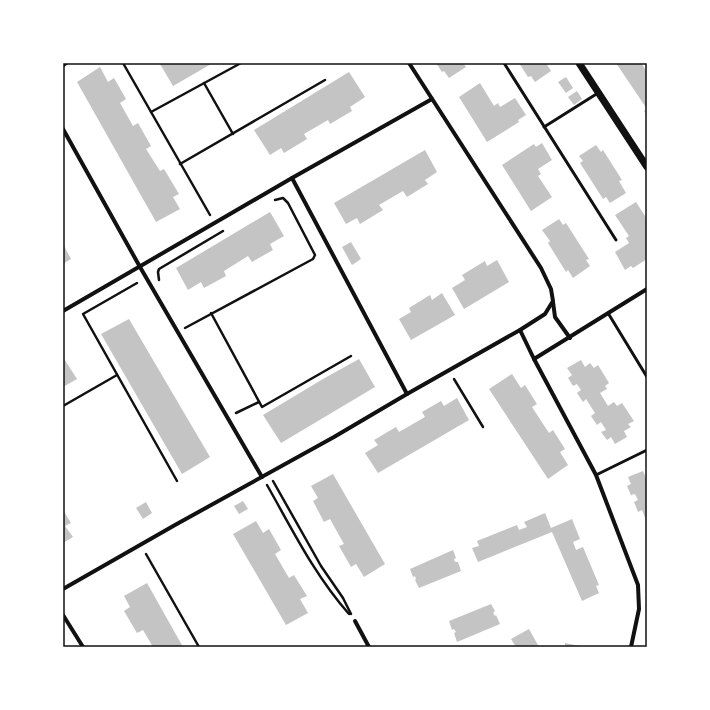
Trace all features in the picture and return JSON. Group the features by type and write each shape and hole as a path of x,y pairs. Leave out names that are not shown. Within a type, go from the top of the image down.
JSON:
{"street":[{"path":"409,63 541,268 551,290 555,317 570,338"},
{"path":"579,63 647,167"},
{"path":"63,311 292,178 432,99"},
{"path":"63,129 140,267 262,477"},
{"path":"292,178 407,394"},
{"path":"534,359 647,289"},
{"path":"63,589 334,438 407,394 520,330 545,314 553,301"},
{"path":"520,330 596,476 638,585 639,609 631,647"},
{"path":"63,615 83,647"},
{"path":"355,621 369,647"}],"lane":[{"path":"504,63 616,240"},
{"path":"544,127 598,93"},
{"path":"608,313 647,378"},
{"path":"596,476 647,450"}],"path":[{"path":"122,63 210,215"},
{"path":"150,112 241,63"},
{"path":"180,164 325,80"},
{"path":"204,83 233,134"},
{"path":"178,332 313,259 315,255 288,203 283,198 276,199 270,203"},
{"path":"162,284 158,272 160,268 228,228"},
{"path":"137,283 83,314 177,481"},
{"path":"211,313 262,407 351,356"},
{"path":"183,321 187,327"},
{"path":"63,406 117,375"},
{"path":"454,379 483,427"},
{"path":"228,418 259,402"},
{"path":"232,407 235,414"},
{"path":"273,481 321,566 347,605 355,621"},
{"path":"267,485 313,565 337,601 355,621"},
{"path":"146,554 199,647"}],"building":[{"path":"213,63 173,86 160,64"},
{"path":"436,63 463,63 466,67 449,78 444,71 442,72"},
{"path":"519,63 546,63 551,71 535,82 531,76 528,77"},
{"path":"616,63 641,63 647,72 647,109"},
{"path":"100,67 108,82 114,78 126,99 120,103 133,126 138,123 151,146 146,149 160,171 164,169 179,194 173,197 180,209 156,222 77,82"},
{"path":"349,72 365,97 350,107 352,111 330,124 328,120 304,134 307,139 284,153 281,148 270,155 254,130"},
{"path":"566,77 573,88 566,93 558,82"},
{"path":"480,83 494,106 498,103 500,107 515,98 526,115 518,120 519,122 487,142 459,97"},
{"path":"577,91 582,99 574,105 568,97"},
{"path":"542,143 552,160 538,169 541,174 538,176 552,197 531,211 502,165 534,144 536,147"},
{"path":"596,145 601,152 603,150 622,180 619,181 626,193 610,203 606,197 603,199 580,163 583,161 579,156"},
{"path":"425,150 437,172 425,180 428,184 407,197 403,191 379,205 383,210 360,224 357,218 346,224 334,203"},
{"path":"636,202 647,219 647,259 633,268 631,266 625,270 615,252 629,243 626,238 629,236 615,215"},
{"path":"270,212 284,236 270,244 273,250 252,262 248,256 224,271 226,276 204,288 201,282 188,290 176,268"},
{"path":"559,219 563,225 566,223 589,259 586,260 590,266 573,278 568,270 566,272 548,243 550,241 542,230"},
{"path":"351,242 361,259 352,265 342,247"},
{"path":"63,244 71,259 63,264"},
{"path":"497,260 509,282 464,309 452,288 465,280 462,275 485,261 487,266"},
{"path":"442,293 455,315 411,340 399,319 411,312 409,308 430,295 432,300"},
{"path":"129,319 210,457 182,474 101,334"},
{"path":"63,357 77,379 63,387"},
{"path":"359,359 375,387 281,443 263,415"},
{"path":"581,360 585,367 590,363 594,368 598,365 609,383 605,386 607,389 600,393 608,406 614,402 617,406 622,403 634,421 628,424 631,427 624,431 627,437 615,444 611,437 607,440 601,432 606,430 601,422 597,425 591,416 595,413 586,399 583,402 577,393 581,390 577,384 573,386 568,378 572,375 567,368"},
{"path":"512,374 521,388 525,385 537,404 532,407 549,433 553,430 565,449 560,452 568,465 548,479 489,389"},
{"path":"457,398 469,420 378,473 365,453 378,445 374,440 396,427 399,432 425,417 422,412 441,401 444,406"},
{"path":"643,471 646,478 647,477 647,523 642,510 638,512 634,502 638,500 635,494 631,495 627,486 631,484 628,477"},
{"path":"333,474 385,564 364,577 356,564 351,567 339,546 344,544 330,519 324,522 313,501 318,498 311,486"},
{"path":"243,501 248,509 239,514 234,506"},
{"path":"146,502 152,513 143,519 136,508"},
{"path":"63,510 71,523 65,526 73,537 63,543"},
{"path":"545,513 551,528 572,519 580,539 573,542 576,550 583,547 599,585 596,586 599,593 582,601 552,532 478,562 472,548 479,546 477,541 517,525 519,530 527,527 524,522"},
{"path":"256,521 263,533 269,529 281,550 275,554 289,578 294,575 307,596 300,599 308,613 286,625 233,534"},
{"path":"453,550 456,558 454,559 455,562 458,562 461,571 419,588 415,580 415,576 413,577 410,569"},
{"path":"147,583 183,647 153,647 143,630 137,633 124,611 130,607 124,596"},
{"path":"491,604 495,611 493,613 495,616 496,615 500,624 457,642 454,633 456,632 454,629 452,630 449,621"},
{"path":"529,629 539,647 516,647 511,639"},
{"path":"565,643 580,646 580,647 565,647"}]}
